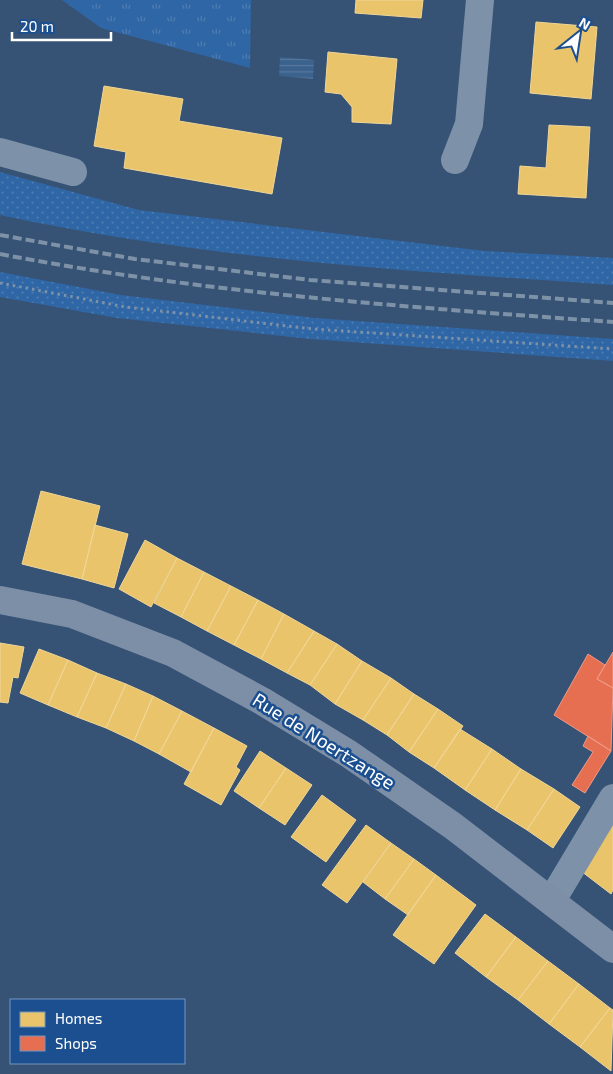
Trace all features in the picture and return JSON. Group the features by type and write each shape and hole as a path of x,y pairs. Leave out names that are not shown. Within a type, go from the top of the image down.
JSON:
{"main road":[{"name":"Rue de Noertzange","path":"0,600 72,614 173,653 262,701 349,754 413,798 552,900 613,949"}],"street":[{"path":"455,160 469,124 480,0"},
{"path":"0,152 73,172"},
{"path":"552,900 613,798"}],"path":[{"path":"0,283 126,307 313,328 613,349"}],"green space":[{"path":"62,0 251,0 250,68 101,28"},
{"path":"0,172 139,210 485,251 613,258 613,285 305,261 152,243 76,230 0,215"},
{"path":"0,272 121,295 315,318 613,339 613,361 310,339 117,318 0,297"}],"shaded area":[{"path":"280,57 314,60 313,79 279,76"}],"building: Homes":[{"path":"356,0 423,0 421,18 355,13"},
{"path":"536,22 597,27 591,99 530,93"},
{"path":"328,52 397,59 391,124 352,122 352,107 341,94 325,92"},
{"path":"104,86 183,99 179,121 282,138 272,194 124,168 126,152 94,146"},
{"path":"549,125 590,127 586,198 518,194 520,166 546,168"},
{"path":"41,491 100,506 82,579 22,564"},
{"path":"95,525 128,534 114,588 82,579"},
{"path":"145,540 177,558 151,607 119,589"},
{"path":"177,558 204,572 181,617 154,603"},
{"path":"204,572 231,586 207,631 181,617"},
{"path":"231,586 258,600 234,645 207,631"},
{"path":"258,600 284,614 261,659 234,645"},
{"path":"284,614 314,631 287,673 261,659"},
{"path":"314,631 337,644 310,685 287,673"},
{"path":"0,643 24,647 18,678 13,677 8,703 0,702"},
{"path":"337,644 362,661 335,704 310,685"},
{"path":"39,649 68,660 48,705 20,693"},
{"path":"68,660 97,673 77,717 48,705"},
{"path":"362,661 391,678 363,720 335,704"},
{"path":"97,673 126,684 106,728 77,717"},
{"path":"391,678 414,694 387,735 363,720"},
{"path":"126,684 153,696 134,741 106,728"},
{"path":"414,694 438,709 409,752 387,735"},
{"path":"153,696 182,711 159,754 134,741"},
{"path":"438,709 463,726 434,768 409,752"},
{"path":"182,711 214,728 191,772 159,754"},
{"path":"214,728 247,746 236,767 240,770 221,805 184,784"},
{"path":"460,729 492,749 465,790 434,768"},
{"path":"492,749 521,769 495,810 465,790"},
{"path":"260,751 286,768 259,808 234,791"},
{"path":"286,768 312,785 285,825 259,808"},
{"path":"521,769 554,789 527,830 495,810"},
{"path":"554,789 580,807 553,848 527,830"},
{"path":"322,795 356,820 326,862 291,837"},
{"path":"613,804 613,890 611,894 577,868"},
{"path":"366,825 391,843 347,903 322,885"},
{"path":"391,843 414,859 385,899 363,882"},
{"path":"414,859 436,875 408,915 385,899"},
{"path":"436,875 476,905 434,964 393,935"},
{"path":"485,914 516,937 486,977 455,953"},
{"path":"516,937 548,961 518,1000 486,977"},
{"path":"548,961 579,984 549,1024 518,1000"},
{"path":"579,984 610,1008 580,1047 549,1024"},
{"path":"610,1008 613,1010 611,1071 580,1047"}],"building: Shops":[{"path":"613,652 613,688 597,679"},
{"path":"588,654 605,665 597,679 613,688 611,751 554,715"},
{"path":"588,736 611,751 585,793 572,785 593,752 583,746"}],"railway":[{"path":"0,235 135,259 310,280 613,303"},
{"path":"0,254 76,268 229,289 459,311 613,322"}]}
